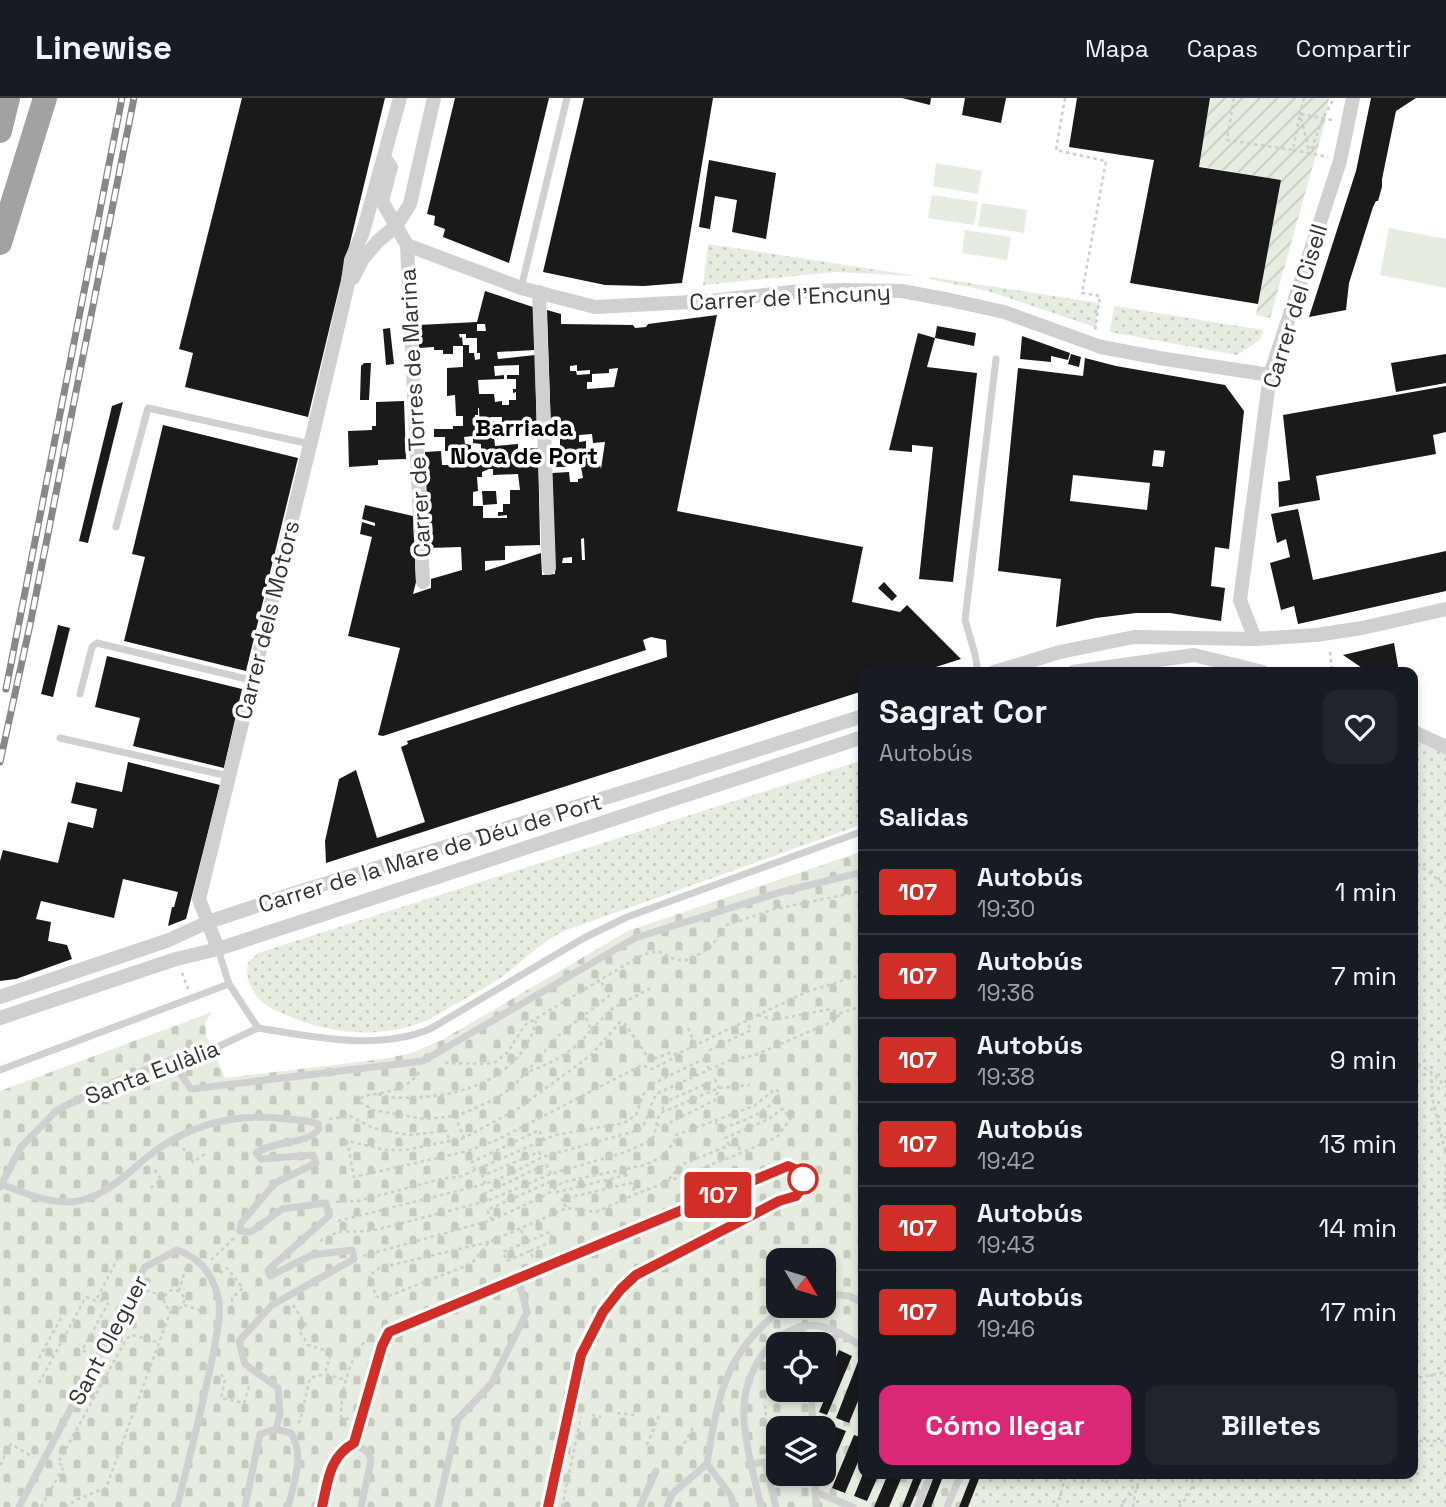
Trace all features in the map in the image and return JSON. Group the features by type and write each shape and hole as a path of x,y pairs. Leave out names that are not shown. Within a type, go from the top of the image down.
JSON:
{"highway":[{"path":"0,131 8,98"},
{"path":"0,243 46,98"}],"street":[{"name":"Carrer dels Motors","path":"218,949 199,899 310,445 347,288 351,260 363,232 400,98"},
{"name":"Carrer dels Motors","path":"347,288 362,260 378,241 396,226 410,204 434,98"},
{"name":"Carrer del Cisell","path":"1255,639 1240,600 1270,374 1340,161 1353,98"},
{"path":"384,157 391,167 382,201 407,244"},
{"name":"Carrer de l'Encuny","path":"407,244 521,288 595,307 710,302 791,292 902,291 1004,312 1101,347 1270,374"},
{"name":"Carrer de Torres de Marina","path":"407,244 423,582"},
{"path":"539,292 549,568"},
{"path":"1010,667 1060,652 1133,637 1255,639 1316,635 1362,628 1446,609"},
{"path":"1109,667 1194,655 1241,667"},
{"name":"Carrer de la Mare de Déu de Port","path":"0,997 169,940 208,922 858,718"},
{"path":"1418,734 1446,747"},
{"name":"Carrer de la Mare de Déu de Port","path":"0,1018 858,739"}],"lane":[{"path":"521,288 567,98"},
{"path":"977,667 965,620 996,359"},
{"path":"116,527 148,408 310,445"},
{"path":"80,694 92,647 97,643 251,680"},
{"path":"60,738 228,776"},
{"path":"218,949 229,984 258,1028 370,1042 410,1037 430,1029 584,938 628,917 858,833"},
{"path":"176,1058 182,1076 191,1089 423,1061 635,938 780,892 858,873"},
{"path":"0,1070 229,984"},
{"name":"Santa Eulàlia","path":"1,1186 21,1147 57,1110 114,1082 176,1058 212,1050 258,1028"},
{"path":"1,1186 59,1202 89,1198 129,1175 159,1148 212,1122 261,1115 318,1124 319,1129 310,1137 265,1146 256,1153 261,1159 313,1154 316,1164 275,1183 241,1223 240,1231 251,1232 282,1209 326,1203 329,1216 268,1270 270,1276 312,1255 352,1250 354,1258 272,1305 239,1340 244,1364 278,1388 279,1414 276,1429"},
{"path":"322,1507 332,1465 344,1448 354,1443 382,1346 389,1332 788,1166 801,1172 804,1184 796,1196 779,1201 636,1275 609,1304 581,1355 548,1507"},
{"name":"Sant Oleguer","path":"19,1507 145,1267 177,1250 194,1256 211,1278"},
{"path":"177,1507 217,1331 219,1298 211,1278"},
{"path":"438,1507 458,1419 491,1384 527,1312 518,1278"},
{"path":"836,1294 858,1300"},
{"path":"667,1507 672,1494 707,1464 716,1407 724,1381 745,1343 769,1318"},
{"path":"799,1326 802,1332"},
{"path":"761,1507 743,1409 746,1392 757,1366 783,1333 799,1326 820,1326 858,1344"},
{"path":"836,1336 839,1333"},
{"path":"246,1507 260,1434 276,1429 291,1433 298,1444 297,1468 288,1507"},
{"path":"354,1443 369,1452 371,1461 361,1507"},
{"path":"752,1464 765,1462 776,1507"},
{"path":"707,1464 731,1496 734,1507"},
{"path":"640,1507 656,1471"},
{"path":"917,1507 928,1479"},
{"path":"947,1507 959,1479"},
{"path":"815,1486 816,1507"},
{"path":"815,1492 853,1507"}],"path":[{"path":"1065,98 1056,149 1106,161 1082,293 1101,296 1095,331"},
{"path":"1234,98 1227,140 1328,157"},
{"path":"1293,150 1304,98"},
{"path":"1310,154 1323,118 1334,98"},
{"path":"1300,114 1335,120"},
{"path":"1300,114 1310,154"},
{"path":"1330,652 1332,667"},
{"path":"1418,864 1446,886"},
{"path":"600,979 609,996 561,1033 527,1073 495,1099 455,1116 425,1119 373,1110 361,1103 360,1099 364,1096 411,1083 423,1061 491,1063 507,1053 525,1026 600,979 650,953 658,951 671,959 683,961 698,957 716,941 723,927 760,913 858,892"},
{"path":"180,968 188,989"},
{"path":"677,1054 670,1053 650,1060 625,1024 620,1022 592,1055 519,1108 464,1138 405,1150 386,1150 347,1141 354,1177 468,1151 499,1139 642,1065 652,1069 677,1054 806,992 858,976"},
{"path":"527,1073 566,1053 613,1008 651,988"},
{"path":"329,1216 337,1221 485,1184 513,1173 541,1157 639,1130 646,1121 654,1097 728,1060 755,1055 834,1021 841,1013 858,1008"},
{"path":"758,1015 774,1020 831,1009 841,1013"},
{"path":"584,1014 591,1030"},
{"path":"378,1094 394,1098 429,1097 475,1088 504,1070 516,1058 528,1041 537,1019"},
{"path":"326,1203 358,1201 461,1176 555,1135 629,1121 636,1115 643,1096 654,1083 704,1059 710,1050 751,1030 746,1021"},
{"path":"688,1028 696,1045"},
{"path":"704,1059 709,1069"},
{"path":"1418,1064 1446,1087"},
{"path":"1431,1072 1433,1101 1446,1155"},
{"path":"317,1242 338,1232 371,1231 487,1201 551,1174 642,1146 654,1136 656,1125 663,1112 663,1103 715,1080 719,1087 715,1100 665,1125 656,1125"},
{"path":"684,1082 687,1091"},
{"path":"663,1112 719,1087 750,1085"},
{"path":"354,1258 492,1220 547,1195 562,1182 645,1165 661,1157 673,1144 676,1135 754,1106 775,1089 780,1092 774,1103 762,1113 719,1129 716,1122"},
{"path":"489,1242 471,1264 380,1299 376,1296 369,1276 379,1268 489,1242 567,1208 596,1213 777,1137 791,1118 782,1109 769,1119 726,1138 729,1146"},
{"path":"318,1124 350,1116 390,1133 408,1135 447,1131 449,1142"},
{"path":"455,1116 464,1138"},
{"path":"750,1117 754,1124"},
{"path":"475,1170 472,1162 539,1130 544,1140"},
{"path":"499,1139 503,1147"},
{"path":"667,1182 681,1165 737,1142 741,1153"},
{"path":"183,1148 192,1162 205,1154"},
{"path":"485,1184 482,1176 539,1152 541,1157"},
{"path":"506,1158 510,1164"},
{"path":"487,1201 484,1194 546,1164 551,1174"},
{"path":"151,1188 161,1179 153,1167"},
{"path":"492,1220 487,1210 550,1182 557,1192 627,1175 625,1169"},
{"path":"1446,1171 1446,1205"},
{"path":"513,1173 516,1179"},
{"path":"594,1183 596,1191"},
{"path":"567,1208 562,1200 631,1183 636,1194"},
{"path":"514,1190 517,1196"},
{"path":"520,1229 527,1242"},
{"path":"550,1232 553,1241 507,1261 503,1252 527,1242 550,1232"},
{"path":"209,1262 231,1242"},
{"path":"39,1383 86,1297 96,1301 122,1251"},
{"path":"530,1251 534,1259"},
{"path":"211,1278 227,1268 243,1288 232,1298 231,1312"},
{"path":"179,1291 185,1271"},
{"path":"148,1291 165,1297"},
{"path":"179,1291 169,1292 164,1303 171,1310 178,1310 184,1305"},
{"path":"179,1291 184,1297 184,1305"},
{"path":"87,1341 108,1304 97,1297"},
{"path":"290,1301 306,1325 299,1330 308,1345 331,1352 325,1374"},
{"path":"184,1305 202,1311"},
{"path":"65,1507 106,1488 171,1310"},
{"path":"39,1357 61,1318"},
{"path":"41,1507 64,1466 58,1463 127,1338 132,1335 160,1343"},
{"path":"360,1345 346,1380 340,1406 341,1417 360,1421"},
{"path":"221,1371 225,1380 221,1398 244,1403 254,1370"},
{"path":"1418,1378 1446,1372"},
{"path":"287,1432 300,1421 310,1378 325,1374 346,1380"},
{"path":"765,1405 766,1418"},
{"path":"617,1413 635,1415"},
{"path":"647,1445 660,1413"},
{"path":"593,1415 601,1417"},
{"path":"562,1507 581,1417"},
{"path":"678,1455 693,1427"},
{"path":"1418,1441 1446,1441"},
{"path":"0,1465 11,1444 30,1456"},
{"path":"1057,1507 1065,1479"},
{"path":"1132,1479 1135,1487 1133,1507"},
{"path":"1121,1507 1140,1479"},
{"path":"1179,1507 1190,1493 1193,1479"},
{"path":"43,1486 51,1490"}],"green space":[{"path":"1210,98 1329,98 1324,126 1270,318 1256,315 1281,180 1199,166"},
{"path":"936,163 982,171 978,194 933,186"},
{"path":"932,195 978,202 974,225 928,218"},
{"path":"982,203 1027,210 1024,233 978,226"},
{"path":"1389,228 1446,239 1446,288 1380,275"},
{"path":"965,230 1011,237 1007,260 962,253"},
{"path":"708,244 917,276 835,272 703,285"},
{"path":"930,277 1099,303 1095,327 988,291 929,279"},
{"path":"1114,306 1263,331 1260,340 1237,355 1110,332"},
{"path":"1418,734 1446,747 1446,1507 968,1507 979,1479 1418,1479"},
{"path":"858,762 858,826 564,931 495,981 425,1021 388,1031 349,1032 293,1018 269,1007 253,991 247,970 248,963 258,953"},
{"path":"858,853 858,1479 979,1479 968,1507 0,1507 0,1091 212,1012 205,1022 206,1036 225,1078 383,1059 412,1053 442,1040 628,931"}],"building":[{"path":"242,98 385,98 308,417 185,387 193,353 179,349"},
{"path":"455,98 549,98 509,263 443,237 445,229 434,225 435,216 427,214"},
{"path":"584,98 713,98 682,283 605,285 543,272"},
{"path":"902,98 931,98 930,105"},
{"path":"965,98 1006,98 1001,123 962,115"},
{"path":"1077,98 1210,98 1199,167 1281,180 1258,304 1130,283 1154,160 1069,147"},
{"path":"1371,98 1416,98 1396,111 1382,187 1349,283 1346,310 1309,317 1356,171"},
{"path":"709,160 776,173 766,239 732,232 737,200 715,196 710,229 699,227"},
{"path":"485,291 533,307 535,350 497,352 498,359 535,355 537,436 494,436 495,446 518,444 518,449 538,448 540,545 505,546 505,560 485,561 485,571 541,553 542,575 555,574 552,473 569,472 570,482 578,482 578,479 583,478 580,462 585,462 585,457 598,457 601,469 605,442 593,443 592,434 579,435 579,442 586,441 586,449 570,450 569,467 552,467 551,445 560,445 560,431 551,431 547,310 561,314 561,324 633,325 635,328 717,315 677,511 863,547 852,602 900,612 907,605 961,659 936,667 858,667 858,693 326,863 325,841 339,779 356,770 377,838 425,822 401,747 408,744 407,741 667,657 666,640 651,637 643,640 646,650 383,736 378,735 400,648 348,636 372,537 360,534 362,522 375,526 375,523 362,519 365,505 413,516 416,582 413,594 431,588 431,579 462,570 461,547 429,548 425,452 441,451 442,465 459,465 458,450 445,451 445,437 434,437 434,429 463,426 463,416 456,416 455,395 447,396 447,368 463,367 463,346 453,346 453,354 443,354 443,350 434,350 434,347 419,348 418,325 477,322","holes":["477,324 485,324 486,331 477,331","459,334 466,334 466,338 477,338 477,353 480,353 480,359 475,360 474,353 469,353 469,345 463,346 462,337 460,338","519,365 519,375 507,375 507,379 516,379 516,389 513,389 513,393 516,392 516,400 509,400 509,405 502,405 502,401 495,402 494,394 479,394 478,380 504,379 504,375 495,376 494,366","577,365 577,371 590,370 590,374 577,375 576,371 570,371 570,366","618,368 614,387 587,389 587,382 592,382 592,374 609,373 609,369","479,408 480,436 476,436 475,415 478,415","490,417 502,417 502,421 490,421","473,436 473,443 481,444 481,450 471,450 471,445 465,444 464,437","481,455 481,464 474,464 473,456","493,469 493,475 518,474 520,490 510,490 510,504 503,504 503,512 498,512 498,516 507,515 507,518 483,518 483,506 473,506 473,492 478,491 477,477 482,477 482,472","584,538 585,560 582,560 581,539","572,557 572,563 562,563 563,558"]},
{"path":"937,326 976,333 974,346 935,338"},
{"path":"390,328 394,364 386,365 383,329"},
{"path":"918,333 935,338 927,367 977,373 953,582 919,579 933,447 912,445 912,452 889,450"},
{"path":"1022,336 1070,353 1068,360 1051,356 1051,362 1020,359"},
{"path":"1071,354 1081,357 1079,367 1068,364"},
{"path":"1446,354 1446,383 1396,392 1391,363"},
{"path":"1085,358 1225,385 1244,411 1229,549 1215,547 1211,586 1225,588 1221,621 1170,613 1136,613 1056,627 1061,579 998,571 1018,368 1083,376","holes":["1154,450 1165,451 1163,467 1152,466","1073,475 1150,483 1147,510 1070,501"]},
{"path":"371,363 369,400 360,400 361,366"},
{"path":"1446,386 1446,432 1433,435 1436,454 1316,476 1320,500 1279,507 1278,482 1290,480 1283,415"},
{"path":"404,401 406,459 378,460 378,465 349,467 348,431 372,430 372,426 376,426 376,402"},
{"path":"123,402 88,543 79,541 112,406"},
{"path":"163,425 298,458 246,671 124,641 145,557 132,554"},
{"path":"482,491 496,491 497,504 483,505"},
{"path":"1298,509 1313,580 1446,551 1446,591 1298,624 1294,606 1281,610 1270,563 1290,557 1286,539 1277,543 1271,514"},
{"path":"884,582 897,596 892,601 878,588"},
{"path":"58,625 70,628 53,697 41,694"},
{"path":"1394,643 1398,667 1361,667 1343,655"},
{"path":"107,656 242,689 224,768 133,746 140,718 95,707"},
{"path":"128,762 220,785 186,919 168,926 178,892 123,879 114,918 41,901 36,919 51,922 48,941 67,945 72,959 16,979 0,981 0,861 3,850 58,863 68,822 93,828 97,809 71,803 76,782 122,792"},
{"path":"839,1350 852,1356 836,1394 836,1357"},
{"path":"858,1362 858,1401 849,1423 836,1418"},
{"path":"823,1402 833,1402 827,1415 819,1412"},
{"path":"836,1427 846,1431 836,1454"},
{"path":"854,1435 858,1436 858,1462 845,1493 832,1488 836,1486 836,1478"},
{"path":"861,1479 877,1479 867,1501 854,1496"},
{"path":"886,1479 901,1479 889,1507 874,1507"},
{"path":"913,1479 922,1479 910,1507 902,1507"},
{"path":"933,1479 942,1479 931,1507 922,1507"},
{"path":"970,1479 979,1479 968,1507 959,1507"}],"railway":[{"path":"6,689 122,98"},
{"path":"0,762 30,625 134,98"}],"bus line":[{"name":"107","path":"322,1507 332,1465 344,1448 354,1443 382,1346 389,1332 788,1166 801,1172 804,1184 796,1196 779,1201 636,1275 603,1312 581,1355 548,1507"}],"district":[{"name":"Barriada Nova de Port","path":"524,442"}]}
